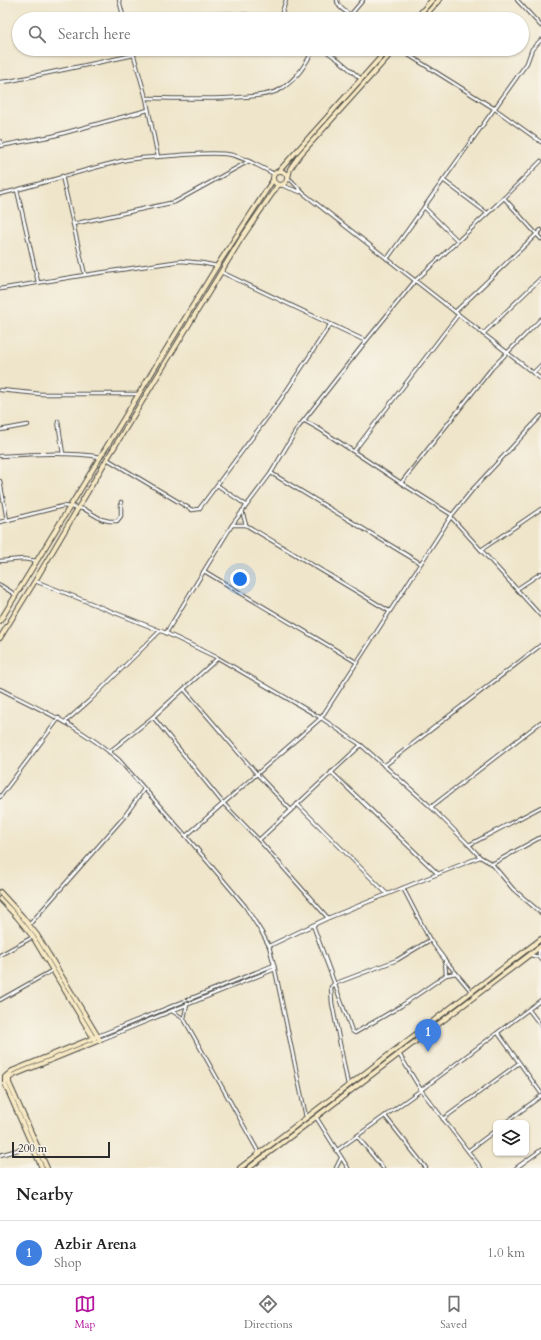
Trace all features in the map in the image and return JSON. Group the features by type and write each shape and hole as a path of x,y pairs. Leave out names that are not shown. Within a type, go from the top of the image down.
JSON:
{"main road":[{"path":"421,12 432,0"},
{"path":"428,12 439,0"},
{"path":"0,622 102,457 217,266 273,180 274,174 279,171 382,56"},
{"path":"0,638 36,581 107,459 241,239 280,185 286,182 290,169 300,156 389,56"},
{"path":"365,74 369,78"},
{"path":"279,171 285,173 288,179"},
{"path":"273,180 280,185"},
{"path":"0,892 37,935 97,1039"},
{"path":"0,899 33,937 97,1039"},
{"path":"240,1168 541,939"},
{"path":"249,1168 540,947"},
{"path":"490,977 494,981"},
{"path":"42,1168 5,1084 5,1077 12,1071 97,1039"},
{"path":"5,1077 14,1094 46,1168"}],"street":[{"path":"119,0 122,12"},
{"path":"282,12 286,0"},
{"path":"337,0 339,6 346,12"},
{"path":"353,12 363,0"},
{"path":"517,0 528,12"},
{"path":"529,13 541,26"},
{"path":"387,259 527,63 532,49 541,40"},
{"path":"0,82 129,56"},
{"path":"134,56 146,98 158,157"},
{"path":"146,98 268,95 280,90 299,74 310,56"},
{"path":"333,56 361,79"},
{"path":"410,56 495,109 541,142"},
{"path":"0,141 1,146 53,136 148,110"},
{"path":"0,194 62,176 128,160 158,157 217,153 234,156 249,161 274,174"},
{"path":"73,224 175,202 249,161"},
{"path":"166,633 232,525 271,473 297,429 305,421 366,341 415,280 504,198 541,161"},
{"path":"62,176 85,275"},
{"path":"288,179 291,180 303,193 541,379"},
{"path":"443,180 487,213"},
{"path":"280,185 303,193"},
{"path":"17,190 38,282"},
{"path":"504,198 541,239"},
{"path":"424,207 458,241"},
{"path":"455,312 541,230"},
{"path":"0,289 181,261 217,266"},
{"path":"221,272 366,341"},
{"path":"483,334 541,278"},
{"path":"354,451 458,315"},
{"path":"401,484 492,368 541,319"},
{"path":"107,459 192,510 199,509 281,399 330,325"},
{"path":"534,373 541,365"},
{"path":"0,390 41,394 139,394"},
{"path":"186,836 321,718 451,516 473,489 541,416"},
{"path":"58,421 63,454"},
{"path":"305,421 354,451 401,484 451,516 541,616"},
{"path":"0,430 28,425"},
{"path":"0,456 84,454 102,457"},
{"path":"271,473 420,563"},
{"path":"0,481 7,520"},
{"path":"217,485 246,505"},
{"path":"0,522 63,506 84,509 101,519 109,521 117,520 121,516 121,502"},
{"path":"481,550 541,509"},
{"path":"242,510 246,525"},
{"path":"232,525 246,525 389,611"},
{"path":"0,561 23,559 38,561"},
{"path":"204,570 356,662"},
{"path":"517,589 541,573"},
{"path":"36,581 166,633 218,658 321,718 360,745 431,807 480,857 492,864 513,889 541,914"},
{"path":"0,584 17,595"},
{"path":"65,722 88,702 160,631"},
{"path":"384,766 541,646"},
{"path":"109,752 153,717 218,658"},
{"path":"0,689 59,718 119,760 245,906 255,920 269,946 306,1117"},
{"path":"184,689 257,774 291,810"},
{"path":"153,717 223,803 259,840 328,918"},
{"path":"0,797 59,718"},
{"path":"431,807 541,722"},
{"path":"259,840 360,745"},
{"path":"331,772 437,873"},
{"path":"29,925 124,817 144,789"},
{"path":"297,804 387,894"},
{"path":"469,845 541,807"},
{"path":"492,864 541,837"},
{"path":"269,946 328,918 480,857"},
{"path":"403,888 430,940 472,991"},
{"path":"313,925 352,1031 355,1033 401,1006 446,975 456,973"},
{"path":"0,955 33,937"},
{"path":"348,1085 330,989 334,984 397,960 430,940"},
{"path":"530,955 540,958 540,947"},
{"path":"445,960 446,975"},
{"path":"97,1039 274,965"},
{"path":"97,1039 172,1011 275,969"},
{"path":"0,1000 53,970"},
{"path":"336,1151 421,1090 541,1000"},
{"path":"184,1019 187,1004"},
{"path":"529,1010 541,1026"},
{"path":"172,1011 184,1019 259,1153"},
{"path":"498,1033 541,1094 509,1120"},
{"path":"399,1054 421,1090 481,1168"},
{"path":"443,1119 519,1063"},
{"path":"385,1116 426,1168"},
{"path":"316,1117 348,1168"},
{"path":"468,1151 493,1132"},
{"path":"357,1136 383,1168"},
{"path":"0,1155 32,1146"},
{"path":"518,1167 541,1150"},
{"path":"336,1168 342,1158"}],"place":[{"name":"Azbir Arena","path":"428,1052"}]}
